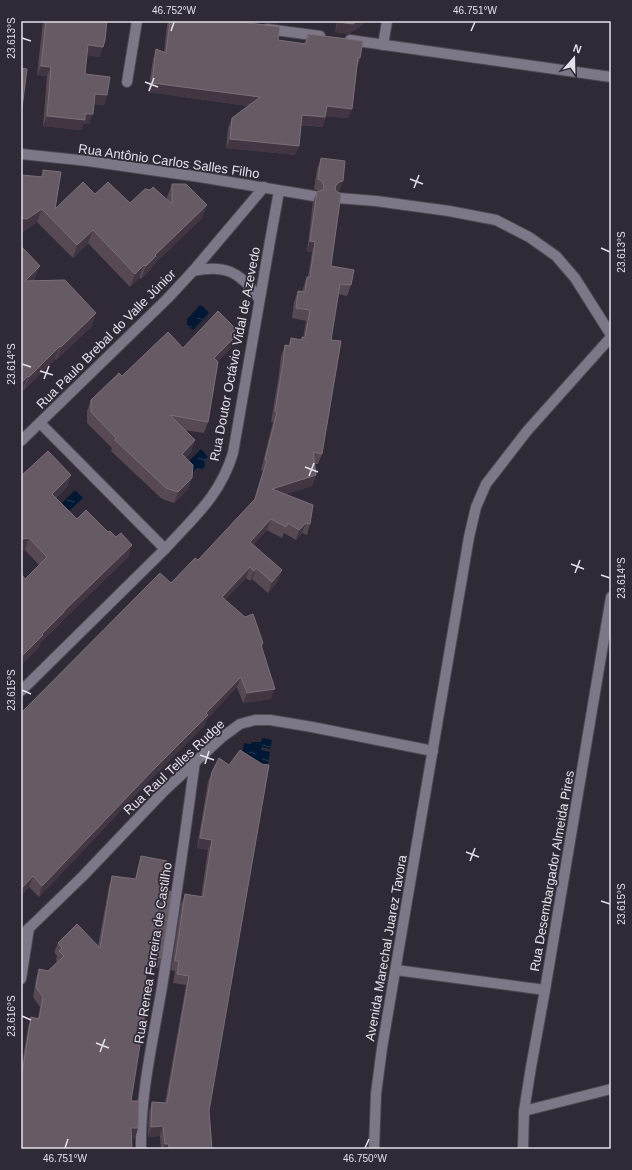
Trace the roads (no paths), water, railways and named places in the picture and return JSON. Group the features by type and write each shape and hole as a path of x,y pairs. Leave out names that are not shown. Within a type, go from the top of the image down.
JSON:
{"street":[{"path":"127,82 137,21"},
{"path":"383,45 387,21"},
{"path":"257,28 328,37"},
{"path":"344,39 611,77"},
{"name":"Rua Antônio Carlos Salles Filho","path":"21,154 88,161 314,196"},
{"name":"Rua Paulo Brebal do Valle Júnior","path":"21,441 168,298 264,188"},
{"name":"Rua Doutor Octávio Vidal de Azevedo","path":"21,692 165,549 209,502 222,482 232,453 253,344 259,299 279,191"},
{"path":"338,198 376,201 450,211 496,220 529,237 556,256 575,278 597,311 611,336"},
{"name":"Rua Paulo Brebal do Valle Júnior","path":"192,271 206,268 217,268 229,271 241,277 250,286 259,299"},
{"name":"Avenida Marechal Juarez Tavora","path":"374,1149 376,1094 382,1048 469,537 476,507 486,484 527,431 611,336"},
{"path":"40,423 165,549"},
{"name":"Rua Desembargador Almeida Pires","path":"523,1149 524,1111 546,990 611,597"},
{"name":"Rua Raul Telles Rudge","path":"21,936 83,876 159,796 195,761 221,738 240,724 255,720 270,720 312,727 433,752"},
{"name":"Rua Renea Ferreira de Castilho","path":"141,1149 141,1132 145,1093 168,949 195,761"},
{"path":"21,979 29,928"},
{"path":"396,970 546,990"},
{"path":"524,1111 611,1088"}],"water":[{"path":"201,304 209,313 193,330 187,325 187,319"},
{"path":"201,449 208,457 204,460 205,466 203,469 197,468 193,472 186,464"},
{"path":"75,490 83,498 68,512 61,504"},
{"path":"262,738 272,740 270,749 262,747 261,750 270,752 267,769 240,760 244,743 251,744 252,742 261,742"}]}
